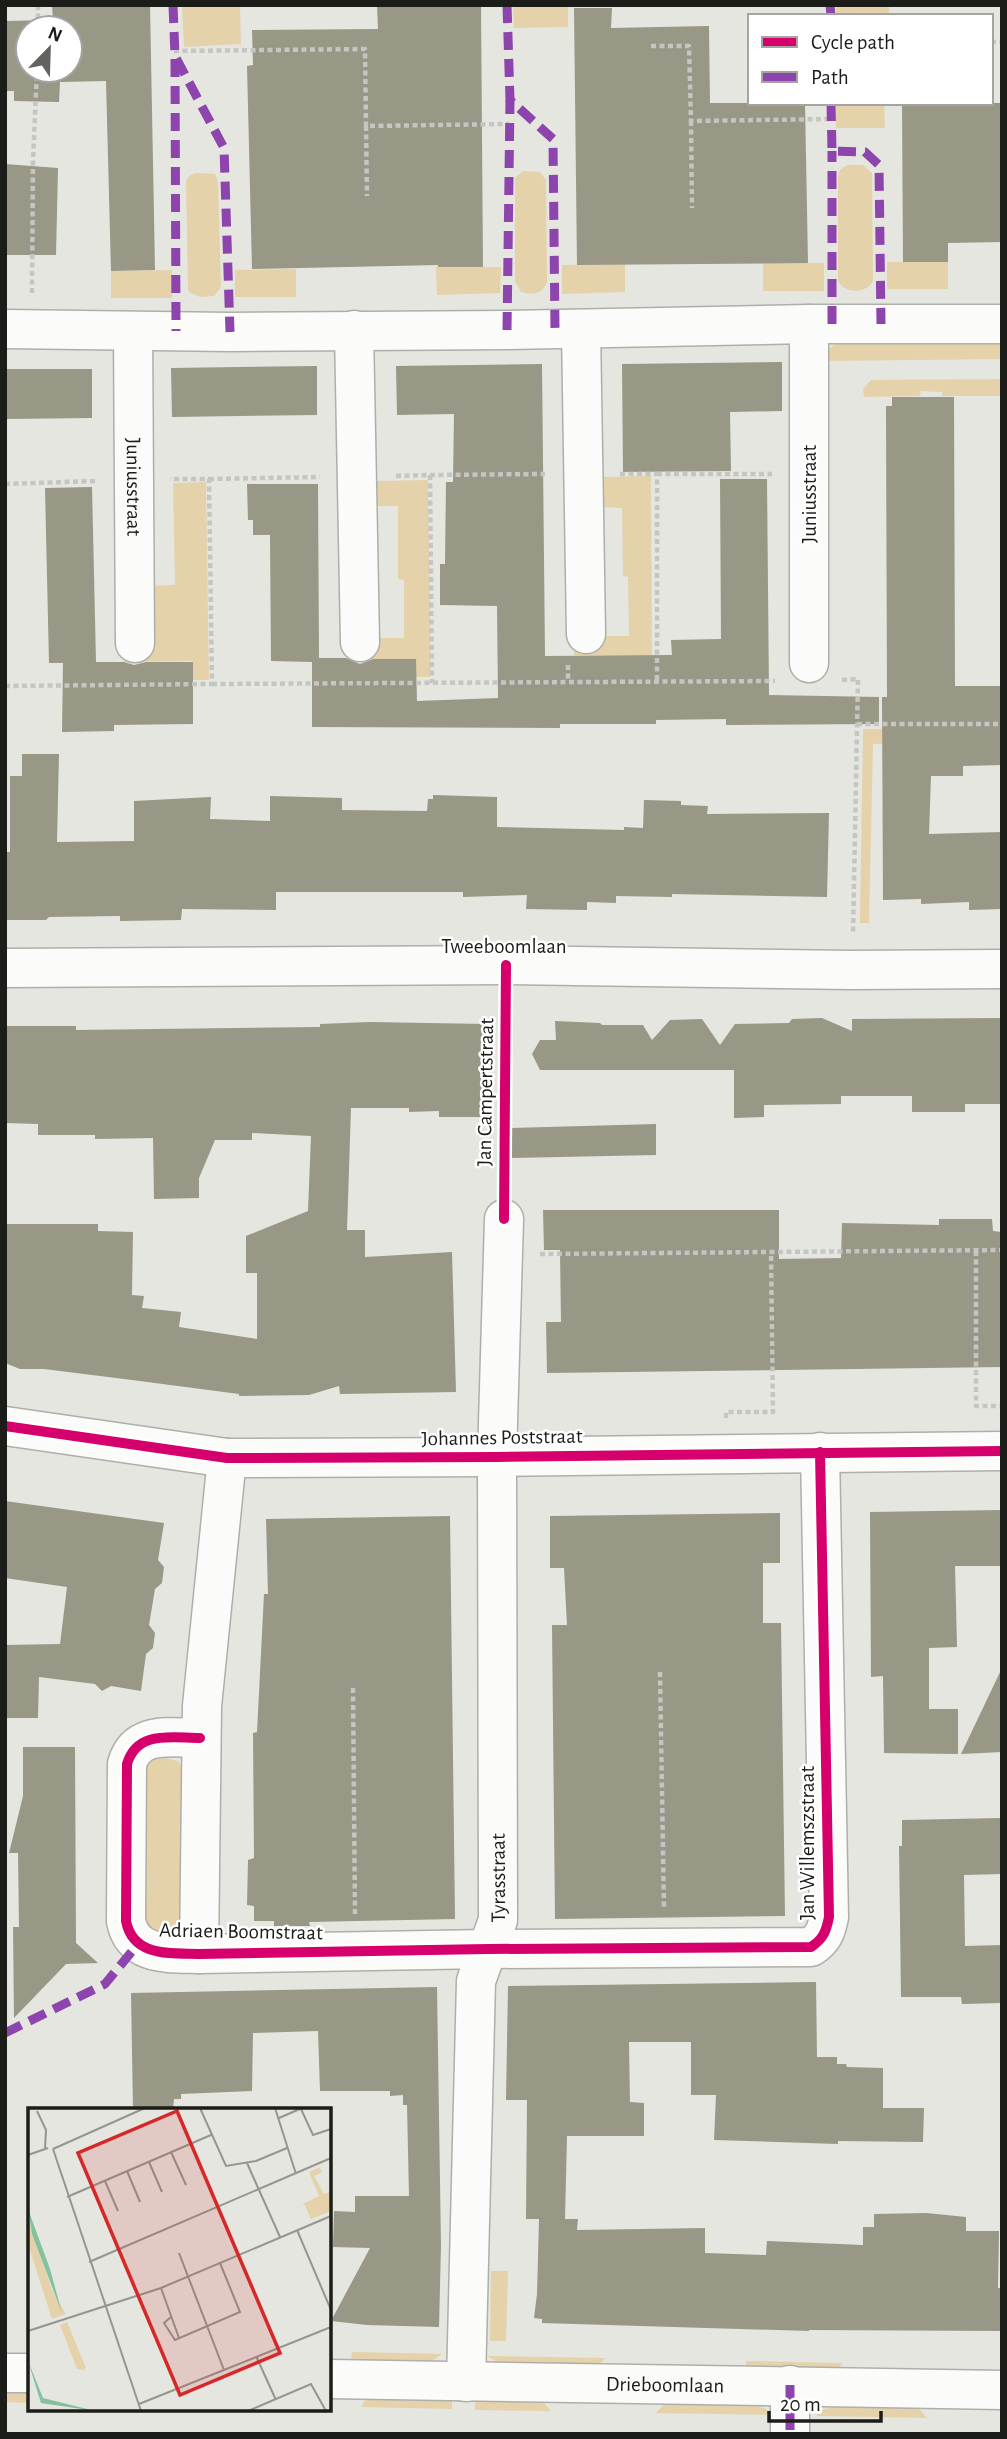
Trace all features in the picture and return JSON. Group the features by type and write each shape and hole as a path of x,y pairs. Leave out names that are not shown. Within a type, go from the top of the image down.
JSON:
{"street":[{"path":"18,329 581,329 809,324 1002,324"},
{"name":"Juniusstraat","path":"809,324 809,672"},
{"path":"581,329 586,634"},
{"path":"354,330 359,642"},
{"name":"Juniusstraat","path":"133,331 135,643"},
{"name":"Tweeboomlaan","path":"5,968 506,965 851,970 1002,969"},
{"path":"497,1457 504,1237"},
{"name":"Johannes Poststraat","path":"5,1426 227,1458 1002,1451"},
{"name":"Jan Willemszstraat","path":"488,1949 811,1947 821,1940 829,1917 820,1452"},
{"name":"Tyrasstraat","path":"466,2382 476,1981 498,1920 497,1457"},
{"name":"Adriaen Boomstraat","path":"199,1954 200,1738 227,1458"},
{"name":"Adriaen Boomstraat","path":"200,1738 162,1738 142,1742 131,1750 127,1764 128,1929 138,1944 155,1952 199,1954 488,1949"},
{"path":"5,2373 28,2374"},
{"name":"Drieboomlaan","path":"331,2379 1002,2390"},
{"path":"790,2385 790,2434"}],"path":[{"path":"651,46 689,46 692,208"},
{"path":"174,51 365,49 367,197"},
{"path":"18,329 33,160 36,84"},
{"path":"691,121 831,119"},
{"path":"366,126 509,124"},
{"path":"657,474 657,681"},
{"path":"209,479 430,475 809,474"},
{"path":"430,475 432,682"},
{"path":"5,484 134,480"},
{"path":"212,684 657,681 809,672 858,679 851,970"},
{"path":"857,724 1002,724"},
{"path":"504,1237 771,1253 1002,1251"},
{"path":"976,1251 976,1406 1002,1406"},
{"path":"726,1454 726,1412 773,1412 771,1253"},
{"path":"660,1672 664,1948"},
{"path":"353,1688 356,1951"}],"shaded area":[{"path":"182,5 240,5 241,44 184,47"},
{"path":"513,5 568,5 568,27 514,28"},
{"path":"836,5 889,5 889,14 836,14"},
{"path":"836,105 884,105 885,128 836,128"},
{"path":"847,165 863,165 872,173 873,281 866,288 856,291 845,288 838,281 838,176 840,170"},
{"path":"523,171 540,172 546,180 547,282 540,292 533,294 521,292 515,281 515,178"},
{"path":"195,173 215,174 218,181 221,287 214,296 200,297 189,292 188,287 186,181"},
{"path":"887,262 948,262 948,289 887,289"},
{"path":"763,263 824,263 824,291 763,291"},
{"path":"625,264 625,292 562,294 562,265"},
{"path":"436,267 501,267 500,293 437,295"},
{"path":"296,269 296,297 235,297 235,270"},
{"path":"172,270 172,298 111,298 111,271"},
{"path":"837,343 1002,343 1002,359 824,361 827,350"},
{"path":"1002,379 1002,396 942,396 942,392 921,391 920,396 864,397 863,389 871,380"},
{"path":"651,476 652,675 642,656 574,655 574,644 597,636 629,636 628,577 623,576 622,508 602,507 602,477"},
{"path":"428,480 431,677 416,677 416,659 349,659 349,648 375,638 404,638 404,580 398,579 398,506 377,506 376,481"},
{"path":"206,482 209,680 193,680 192,661 124,662 124,651 146,586 175,585 173,483"},
{"path":"863,729 1002,729 1002,742 873,744 869,923 860,923"},
{"path":"160,1757 178,1761 184,1769 183,1926 165,1937 140,1922 146,1760"},
{"path":"491,2271 508,2271 506,2341 490,2341"},
{"path":"352,2352 442,2354 429,2363 351,2363"},
{"path":"487,2356 605,2358 596,2369 504,2366"},
{"path":"746,2361 843,2363 834,2373 746,2371"},
{"path":"5,2393 28,2393 28,2403 5,2402"},
{"path":"368,2396 452,2398 452,2409 361,2407"},
{"path":"475,2400 542,2401 551,2411 475,2410"},
{"path":"665,2403 755,2405 773,2415 656,2413"},
{"path":"836,2406 918,2408 927,2418 816,2416 824,2409"}],"building":[{"path":"52,5 150,5 155,270 111,271 106,81 84,81 84,14 53,14"},
{"path":"377,5 481,5 483,267 438,265 252,269 247,66 253,65 252,30 378,29"},
{"path":"574,8 612,8 611,28 709,26 710,103 805,105 808,263 577,265"},
{"path":"5,21 14,21 14,84 60,84 59,102 14,101 14,91 5,91"},
{"path":"1002,103 1002,242 948,243 948,262 903,262 902,105"},
{"path":"5,164 58,168 56,255 5,255"},
{"path":"782,362 782,411 730,412 731,471 623,472 622,364"},
{"path":"542,364 545,656 672,655 671,640 721,639 720,479 767,479 769,695 879,697 879,724 726,725 726,719 656,720 656,724 560,724 560,728 312,727 312,662 271,661 270,535 253,535 253,520 248,520 247,484 318,484 319,658 346,658 360,664 373,659 416,659 417,701 498,698 497,606 440,605 440,564 445,564 446,482 453,482 454,414 397,415 396,366"},
{"path":"317,366 317,415 172,417 171,368"},
{"path":"5,369 92,369 92,418 5,419"},
{"path":"892,397 954,397 955,686 1002,686 1002,765 963,766 963,776 931,776 929,834 1002,832 1002,909 969,910 969,902 921,904 921,899 883,900 882,697 887,697 886,406 892,406"},
{"path":"92,487 96,662 124,662 134,665 146,662 193,662 193,724 114,725 114,731 62,732 63,663 49,663 45,488"},
{"path":"22,754 59,754 57,842 134,841 134,801 211,797 210,819 270,821 270,796 342,798 342,810 427,811 428,799 433,799 433,795 497,797 497,827 624,830 624,827 643,828 644,800 681,801 681,805 708,806 707,814 829,813 827,897 672,894 672,897 616,896 616,903 587,902 587,910 526,909 527,895 463,897 463,892 276,892 276,910 182,909 181,920 120,921 120,916 5,920 5,852 10,852 10,776 22,776"},
{"path":"822,1018 852,1031 852,1019 1002,1018 1002,1104 965,1104 965,1112 912,1112 912,1096 841,1096 841,1104 764,1105 764,1117 734,1118 734,1070 540,1070 532,1054 540,1040 556,1040 555,1021 643,1025 652,1040 670,1020 702,1019 720,1045 735,1024 789,1023 792,1019"},
{"path":"320,1024 486,1024 486,1117 439,1117 439,1111 409,1112 409,1108 351,1108 347,1230 365,1230 365,1257 452,1252 456,1392 340,1394 339,1386 309,1395 239,1396 44,1369 20,1369 5,1363 5,1224 98,1224 98,1231 133,1232 132,1295 144,1296 142,1308 181,1312 179,1327 257,1339 257,1273 246,1273 246,1236 308,1211 311,1136 252,1133 252,1140 215,1140 199,1178 199,1198 154,1199 153,1138 95,1139 95,1135 38,1135 38,1124 6,1123 5,1026 76,1026 76,1030 320,1027"},
{"path":"656,1124 656,1155 511,1158 511,1128"},
{"path":"543,1210 779,1210 779,1259 841,1258 842,1223 939,1225 939,1219 992,1219 993,1231 1002,1232 1002,1367 547,1373 546,1322 561,1322 560,1250 544,1250"},
{"path":"5,1501 164,1523 158,1560 164,1567 162,1583 155,1589 149,1625 155,1633 153,1648 146,1654 141,1691 111,1686 102,1691 95,1684 39,1677 38,1718 5,1718 5,1645 60,1644 67,1587 5,1578"},
{"path":"1002,1510 1002,1566 955,1566 957,1647 929,1648 929,1709 958,1709 958,1754 884,1753 883,1676 871,1677 870,1512"},
{"path":"780,1513 780,1563 763,1563 763,1623 781,1623 785,1916 555,1919 552,1625 567,1625 564,1568 550,1568 550,1516"},
{"path":"450,1516 455,1919 309,1922 310,1926 274,1926 274,1921 254,1921 254,1906 247,1905 248,1860 254,1858 253,1733 257,1732 264,1594 268,1594 266,1519"},
{"path":"1002,1668 1002,1752 961,1754"},
{"path":"23,1747 75,1747 76,1943 98,1963 66,1964 14,2018 13,1927 19,1927 18,1853 9,1853 23,1796"},
{"path":"1002,1818 1002,1874 964,1875 965,1946 1002,1945 1002,2003 962,2004 961,1997 901,1997 899,1846 902,1846 902,1820"},
{"path":"816,1982 817,2057 837,2057 837,2064 846,2064 847,2067 883,2068 883,2108 924,2108 923,2142 838,2141 838,2144 714,2140 716,2095 691,2095 691,2042 629,2042 630,2102 644,2103 644,2136 567,2136 565,2219 578,2219 577,2230 705,2228 705,2253 766,2255 767,2241 863,2245 863,2227 874,2227 874,2214 926,2213 966,2217 966,2231 999,2231 998,2288 1002,2288 1002,2331 809,2331 542,2323 542,2319 534,2318 539,2219 526,2219 527,2100 506,2100 508,1986"},
{"path":"437,1987 441,2246 439,2327 331,2321 370,2248 333,2247 334,2211 355,2212 355,2196 409,2196 407,2105 403,2105 403,2095 390,2096 390,2091 320,2091 318,2031 253,2033 252,2091 181,2094 181,2099 174,2099 173,2108 133,2108 131,1993"}],"marked path":[{"path":"173,5 175,56 224,148 230,332"},
{"path":"507,5 510,100 553,139 555,330"},
{"path":"830,5 831,14"},
{"path":"175,59 176,331"},
{"path":"507,330 510,100"},
{"path":"831,105 832,151 865,152 879,165 881,324"},
{"path":"832,151 832,324"},
{"path":"5,2033 105,1984 138,1944"},
{"path":"790,2385 790,2434"}],"cycle path":[{"name":"Jan Campertstraat","path":"504,1219 506,965"},
{"path":"5,1426 227,1458 1002,1451"},
{"path":"200,1738 167,1737 147,1741 132,1753 127,1764 126,1921 136,1941 154,1951 199,1954 811,1947 823,1935 829,1917 820,1452"}]}
